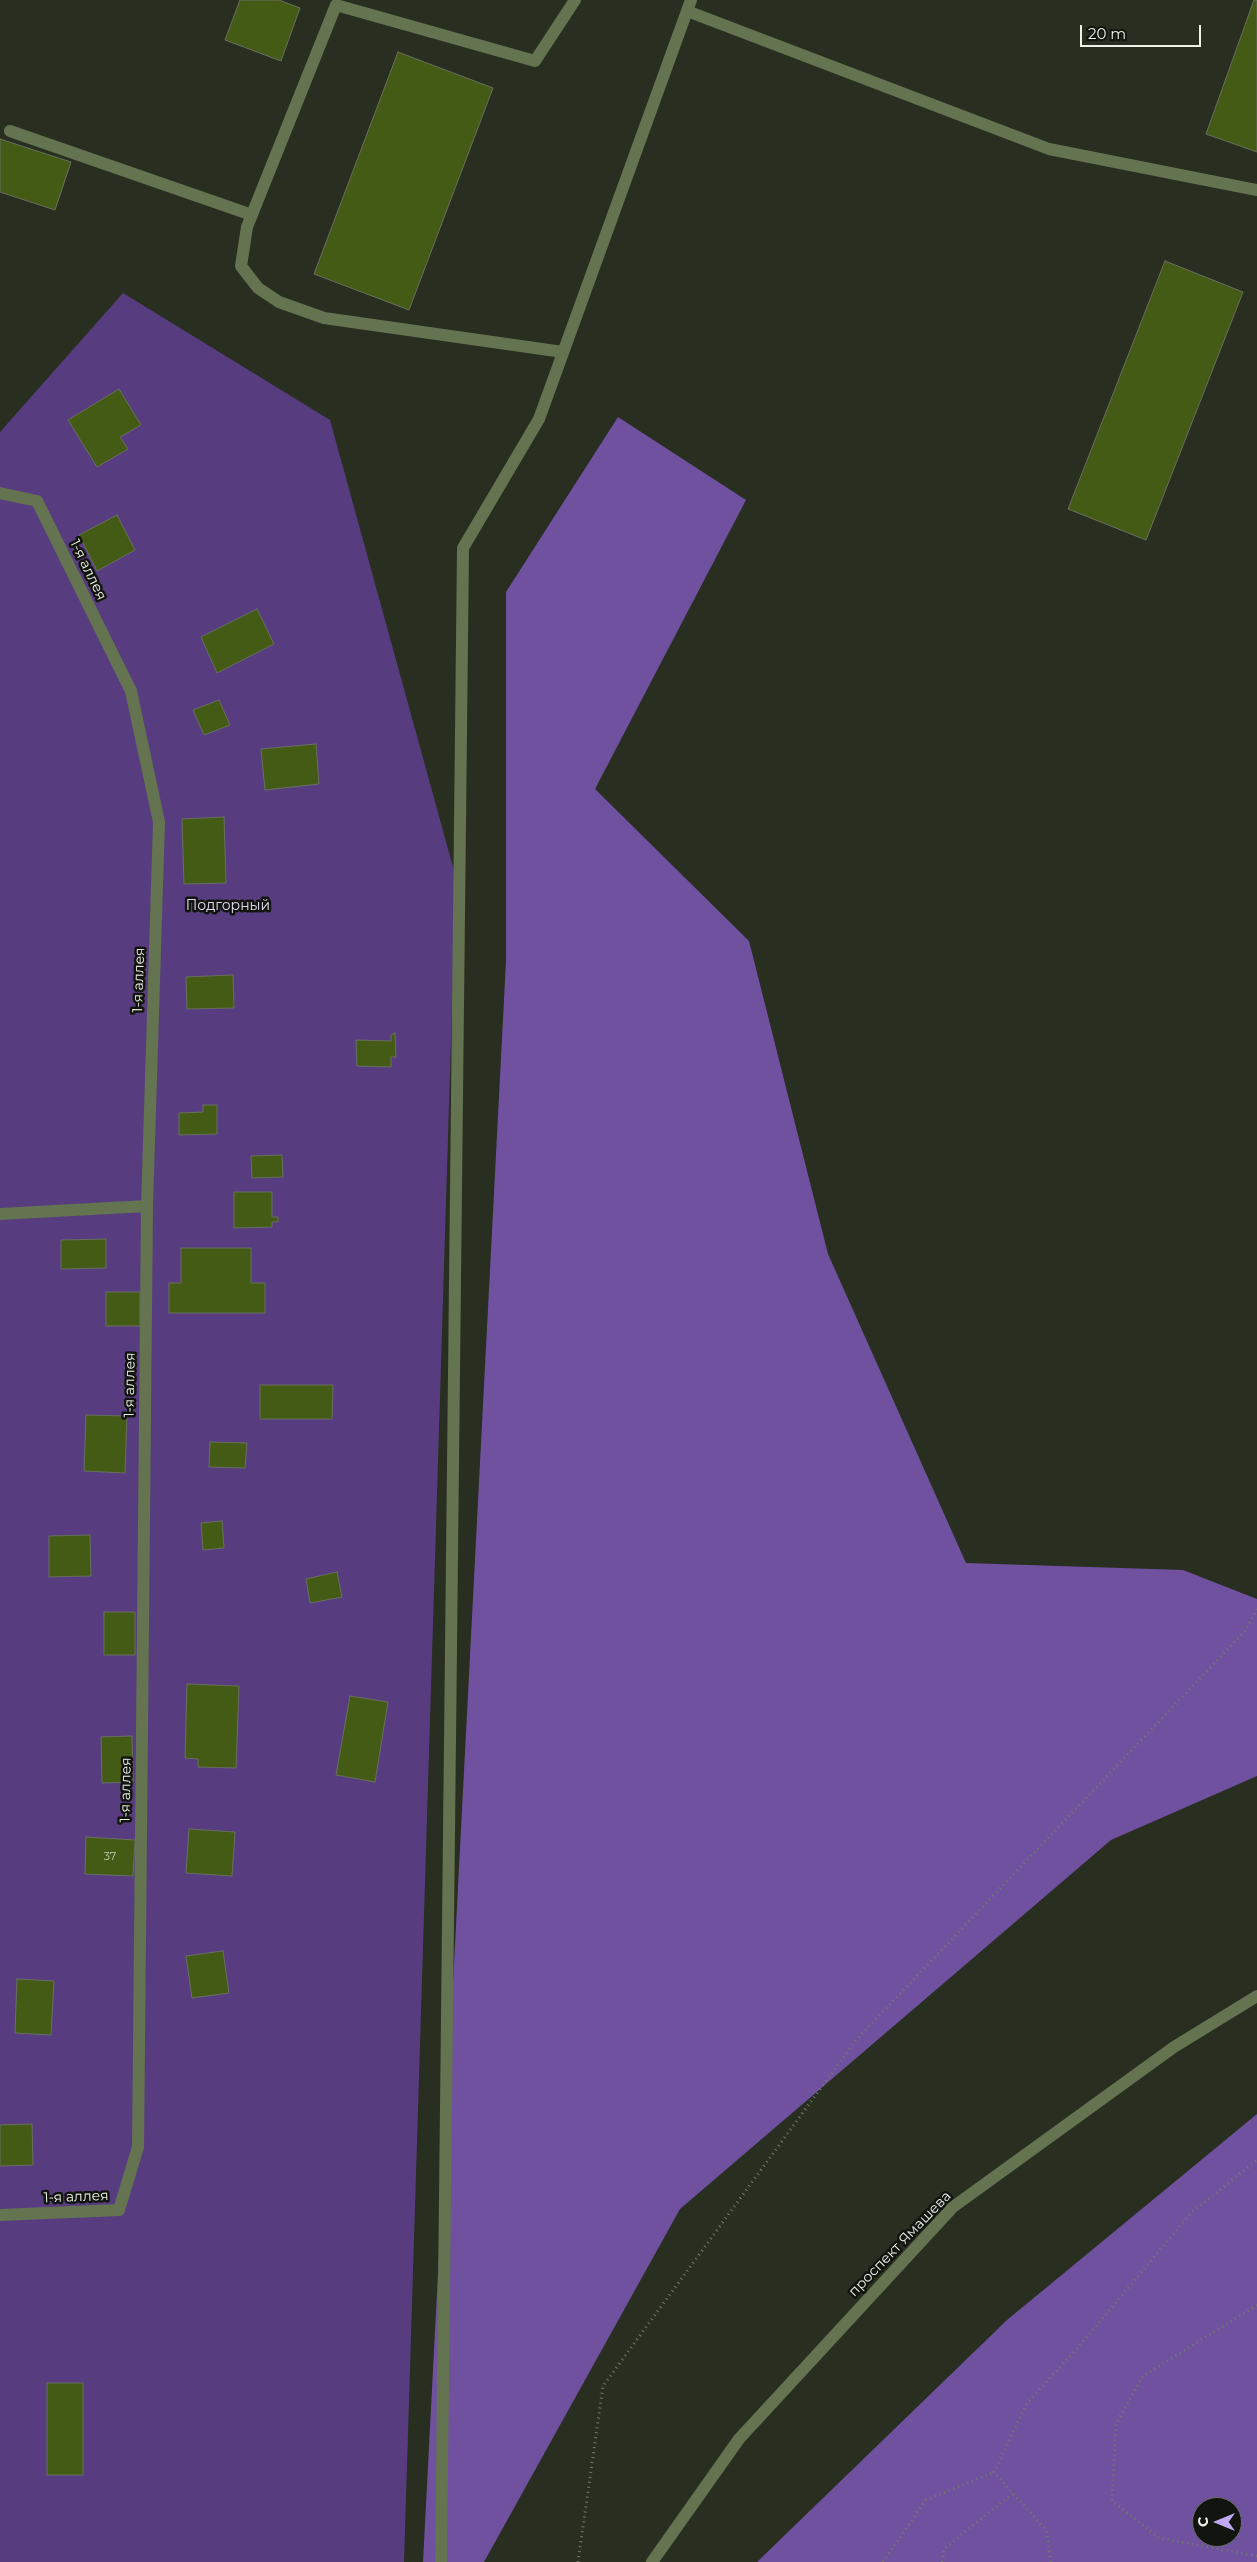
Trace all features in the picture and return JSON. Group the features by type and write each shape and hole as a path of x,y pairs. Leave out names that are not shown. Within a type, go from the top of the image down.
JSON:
{"lane":[{"path":"564,352 324,318 278,302 258,288 240,266 247,227 336,5 535,61 575,0"},
{"path":"442,2562 463,548 539,419 689,5 1049,149 1257,190"},
{"path":"10,131 252,215"},
{"name":"1-я аллея","path":"0,493 37,501 131,691 159,822 147,1206 138,2147 119,2210 0,2215"},
{"path":"0,1214 147,1206"},
{"name":"проспект Ямашева","path":"652,2562 739,2439 953,2207 1174,2047 1257,1996"}],"path":[{"path":"578,2562 604,2386 856,2040 1245,1631 1257,1608"},
{"path":"883,2562 926,2500 994,2472 1028,2402 1082,2343 1191,2213 1257,2160"},
{"path":"1257,2305 1144,2376 1116,2424 1112,2501 1159,2538 1257,2556"},
{"path":"994,2472 1046,2530 1051,2562"},
{"path":"942,2562 945,2548 1013,2493"}],"green space":[{"name":"Подгорный","path":"123,293 330,420 456,878 404,2562 0,2562 0,432"}],"shaded area":[{"path":"618,417 746,500 595,789 749,941 828,1254 966,1563 1183,1570 1257,1599 1257,1776 1111,1840 680,2209 484,2562 423,2562 506,961 506,592"},
{"path":"1257,2114 1257,2562 757,2562 1007,2320"}],"building":[{"path":"240,0 279,0 300,8 281,61 225,40"},
{"path":"1254,0 1257,0 1257,152 1206,134"},
{"path":"398,52 493,88 409,310 314,274"},
{"path":"0,139 71,162 55,210 0,192"},
{"path":"1165,261 1243,292 1146,540 1068,509"},
{"path":"119,389 141,425 120,437 128,449 97,467 68,420"},
{"path":"117,515 135,550 97,571 79,535"},
{"path":"257,609 274,644 217,673 201,637"},
{"path":"219,700 230,725 204,735 193,710"},
{"path":"316,744 319,784 265,790 261,749"},
{"path":"224,817 226,883 184,884 182,819"},
{"path":"233,975 234,1008 187,1009 186,977"},
{"path":"395,1033 396,1057 391,1057 391,1067 357,1066 356,1040 391,1041 391,1035"},
{"path":"203,1105 217,1105 217,1134 179,1135 179,1113 203,1112"},
{"path":"282,1155 283,1177 252,1178 251,1156"},
{"path":"234,1192 272,1192 272,1217 278,1217 278,1222 272,1222 272,1227 234,1228"},
{"path":"106,1239 106,1268 61,1269 61,1240"},
{"path":"181,1248 251,1248 251,1283 265,1283 265,1313 169,1313 169,1283 181,1283"},
{"path":"106,1292 140,1292 140,1326 106,1326"},
{"path":"260,1385 333,1385 332,1419 260,1419"},
{"path":"86,1415 127,1416 125,1473 84,1471"},
{"path":"210,1442 247,1443 245,1468 209,1467"},
{"path":"222,1521 224,1548 203,1550 201,1523"},
{"path":"90,1535 91,1576 49,1577 49,1536"},
{"path":"337,1572 342,1597 310,1603 306,1579"},
{"path":"104,1612 135,1612 135,1655 104,1655"},
{"path":"187,1684 239,1686 236,1768 198,1767 198,1759 185,1758"},
{"path":"350,1696 388,1702 375,1782 336,1775"},
{"path":"132,1736 133,1782 102,1783 101,1737"},
{"path":"189,1829 235,1832 232,1876 186,1873"},
{"path":"86,1837 135,1840 133,1876 85,1874"},
{"path":"223,1951 229,1993 192,1998 186,1956"},
{"path":"17,1979 54,1981 51,2035 15,2033"},
{"path":"32,2124 33,2165 0,2166 0,2125"},
{"path":"47,2383 83,2383 83,2475 47,2475"}]}
